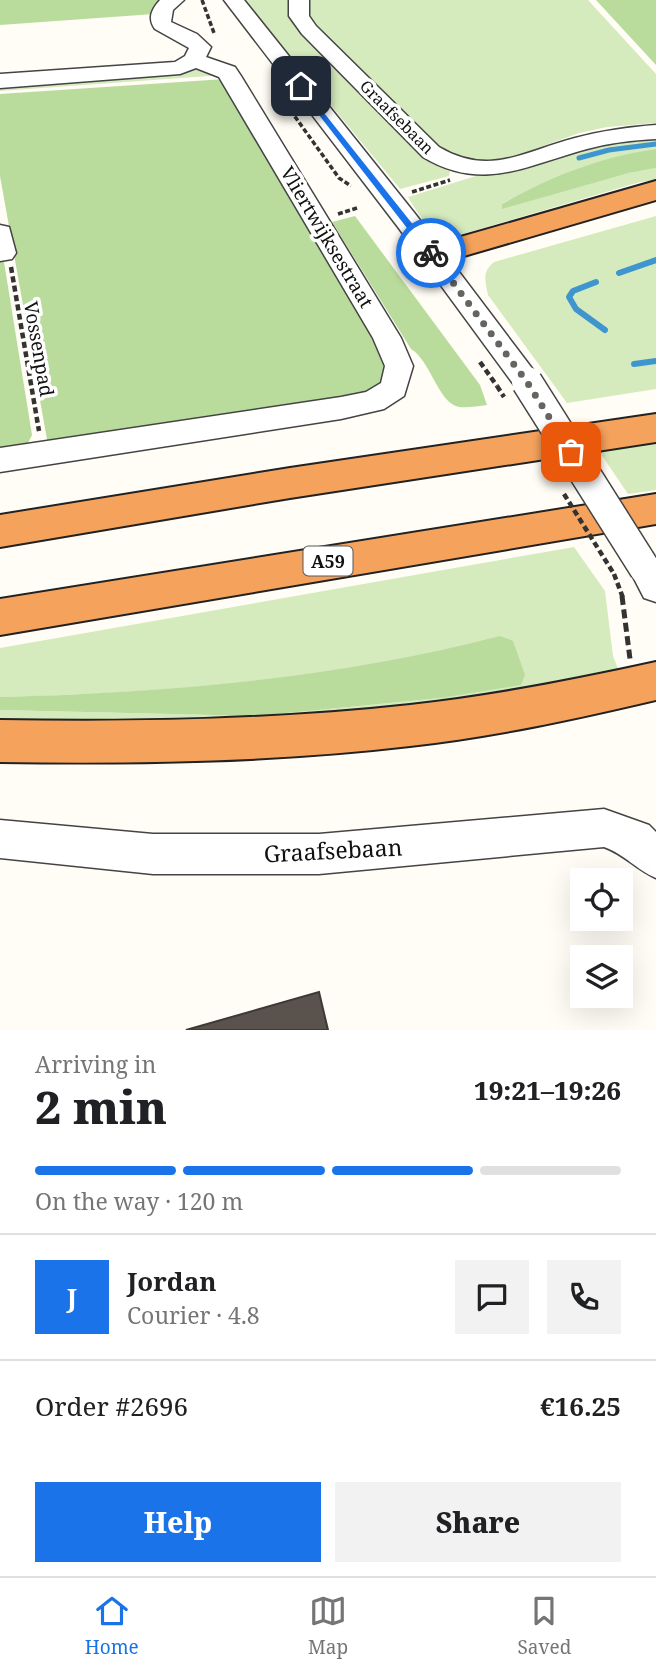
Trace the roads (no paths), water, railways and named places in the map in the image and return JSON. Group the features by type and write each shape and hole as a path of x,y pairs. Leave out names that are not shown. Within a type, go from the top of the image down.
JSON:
{"highway":[{"path":"438,262 656,190"},
{"path":"438,262 656,204"},
{"path":"289,483 452,440 656,405"},
{"path":"0,531 289,483 656,428"},
{"name":"A59","path":"0,617 656,509"},
{"path":"0,741 259,739 456,721 648,683"}],"street":[{"path":"0,81 169,71 194,60 200,47 162,25 161,13 164,7 174,0"},
{"path":"234,0 438,262 527,382 638,577"},
{"name":"Graafsebaan","path":"299,0 299,16 309,30 431,152 451,165 467,170 499,168 581,143 612,136 656,132"},
{"name":"Vliertwijksestraat","path":"0,460 341,408 374,401 394,388 399,366 387,338 230,76 227,72 194,60"},
{"name":"Graafsebaan","path":"0,839 153,854 319,854 604,828 635,839 656,858"}],"waterway":[{"path":"579,158 609,150 656,144"},
{"path":"619,273 656,260 651,262"},
{"path":"596,282 573,291 569,297 576,309 605,330"},
{"path":"634,364 656,361"}]}
